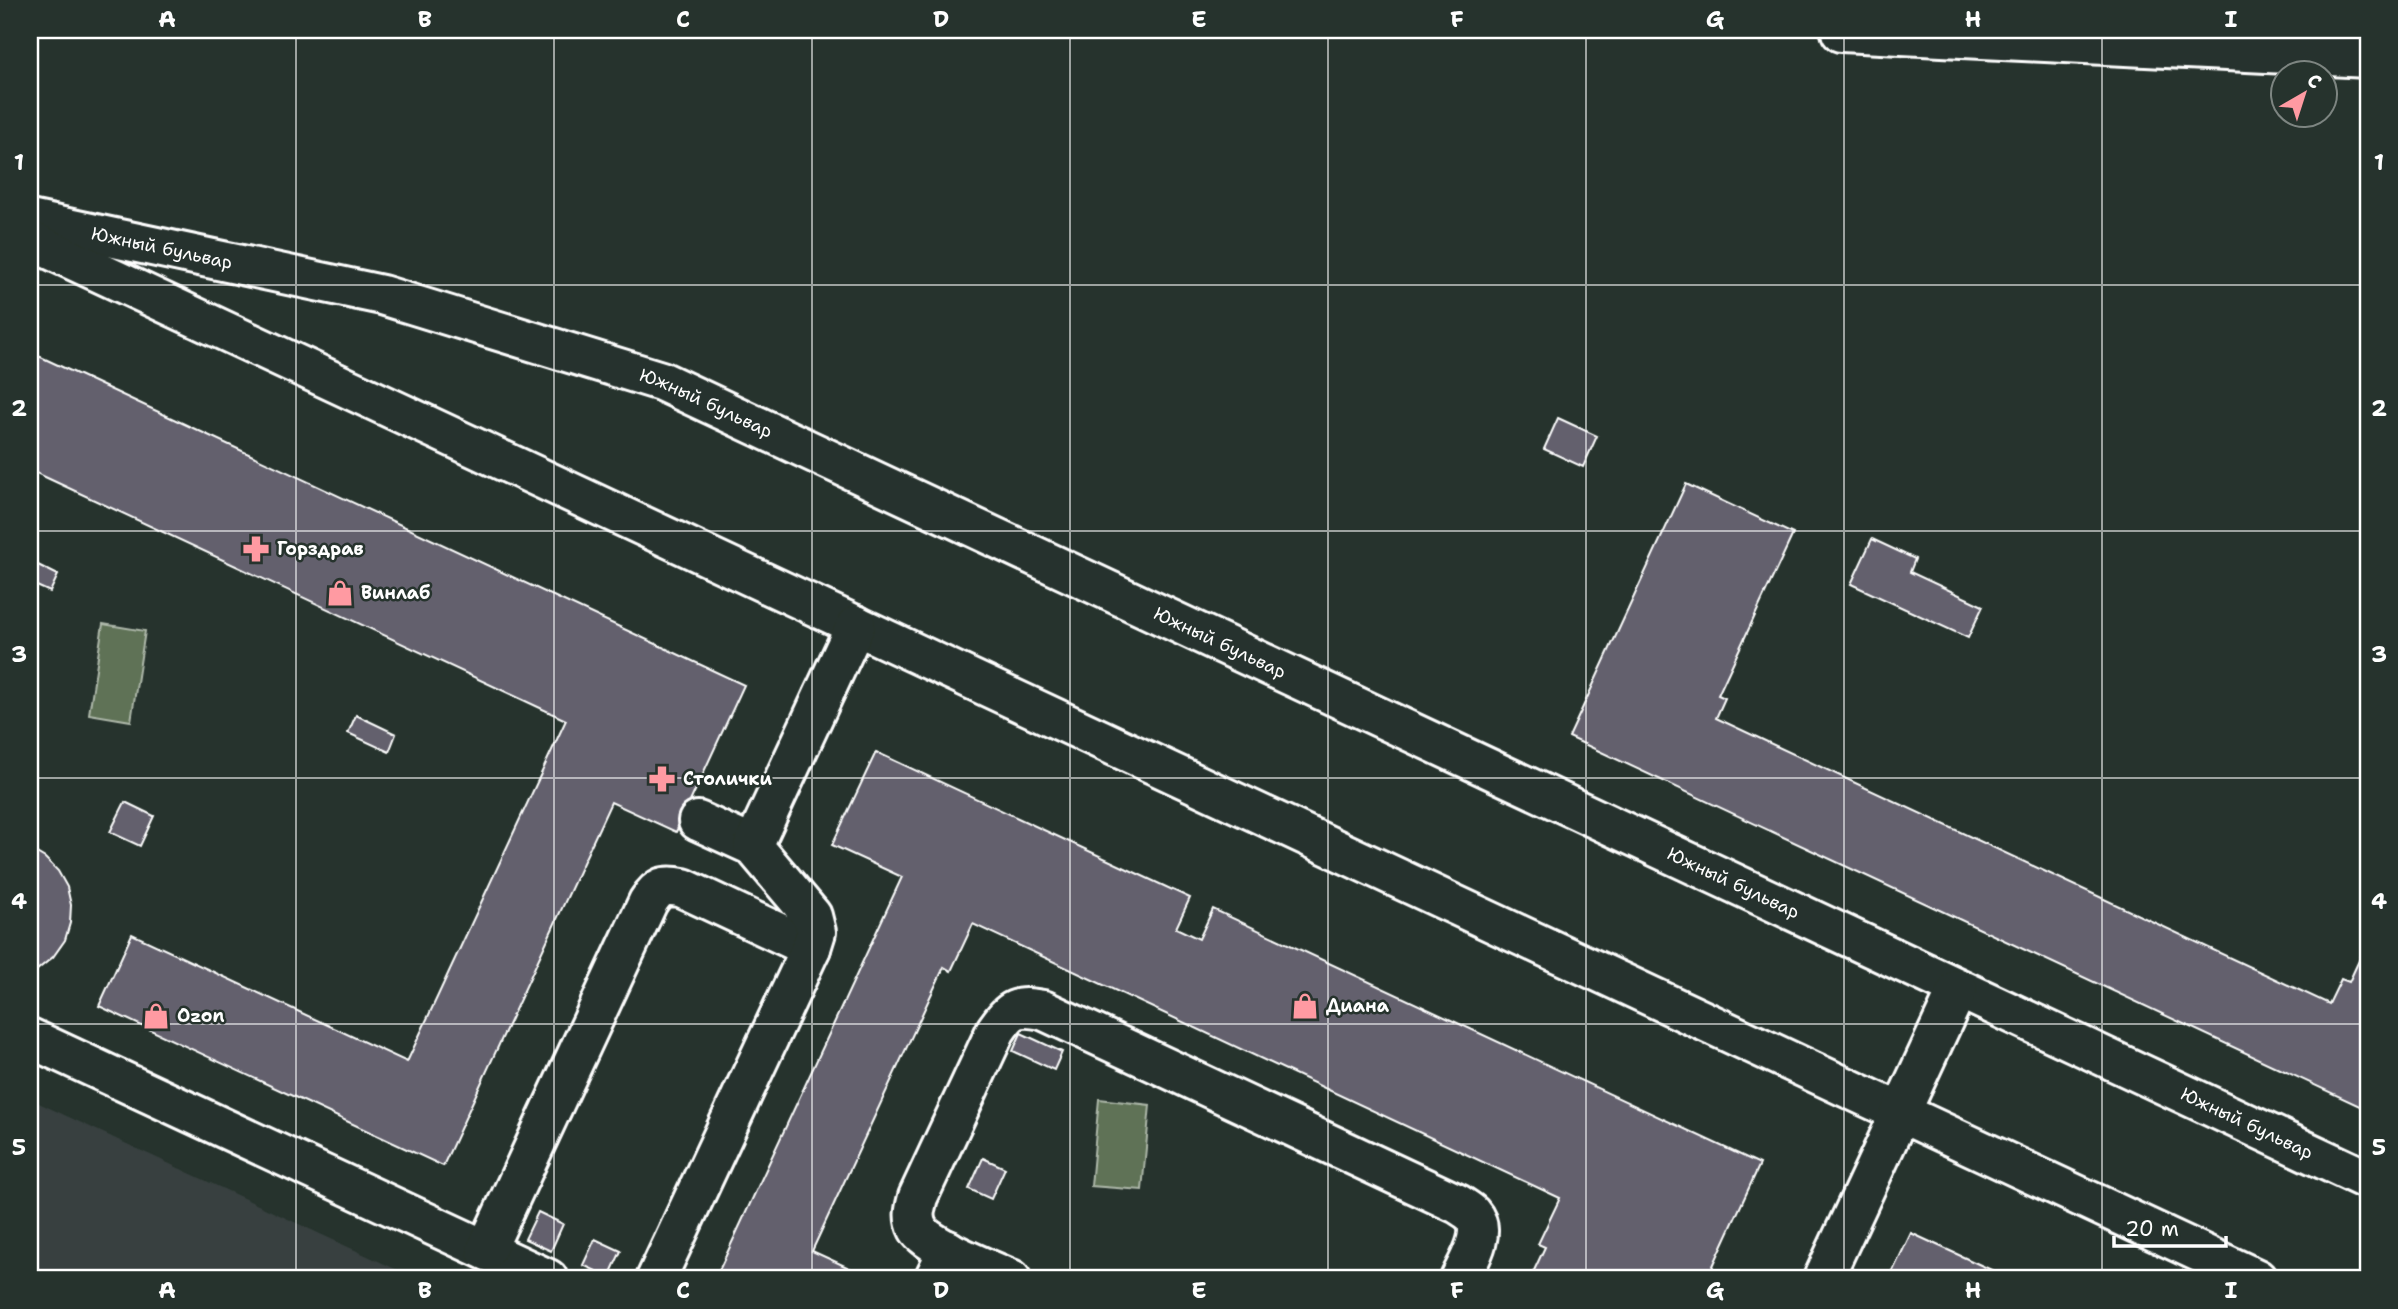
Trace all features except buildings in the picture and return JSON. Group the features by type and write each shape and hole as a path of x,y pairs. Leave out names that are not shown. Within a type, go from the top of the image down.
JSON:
{"street":[{"path":"1841,32 2368,58"},
{"name":"Южный бульвар","path":"30,220 382,295 661,381 2368,1180"},
{"name":"Южный бульвар","path":"30,240 2258,1279"},
{"path":"753,846 856,625"},
{"path":"656,1279 811,948 816,932 813,916 753,846 698,821"},
{"path":"486,1250 656,890 667,884 682,888 811,948"},
{"path":"1823,1279 1958,989"},
{"path":"1010,1279 941,1265 919,1232 913,1215 918,1197 996,1030 1007,1013 1023,1006 1043,1010 1458,1204 1473,1216 1478,1232 1474,1249 1460,1279"},
{"path":"30,1038 548,1279"}],"shaded area":[{"path":"30,1099 417,1279 30,1279"}],"green space":[{"path":"103,624 145,631 131,721 89,714"},
{"path":"1099,1099 1150,1105 1142,1190 1091,1186"}],"place":[{"name":"Горздрав","path":"256,549"},
{"name":"Винлаб","path":"340,593"},
{"name":"Столички","path":"662,779"},
{"name":"Диана","path":"1305,1006"},
{"name":"Ozon","path":"156,1016"}]}
